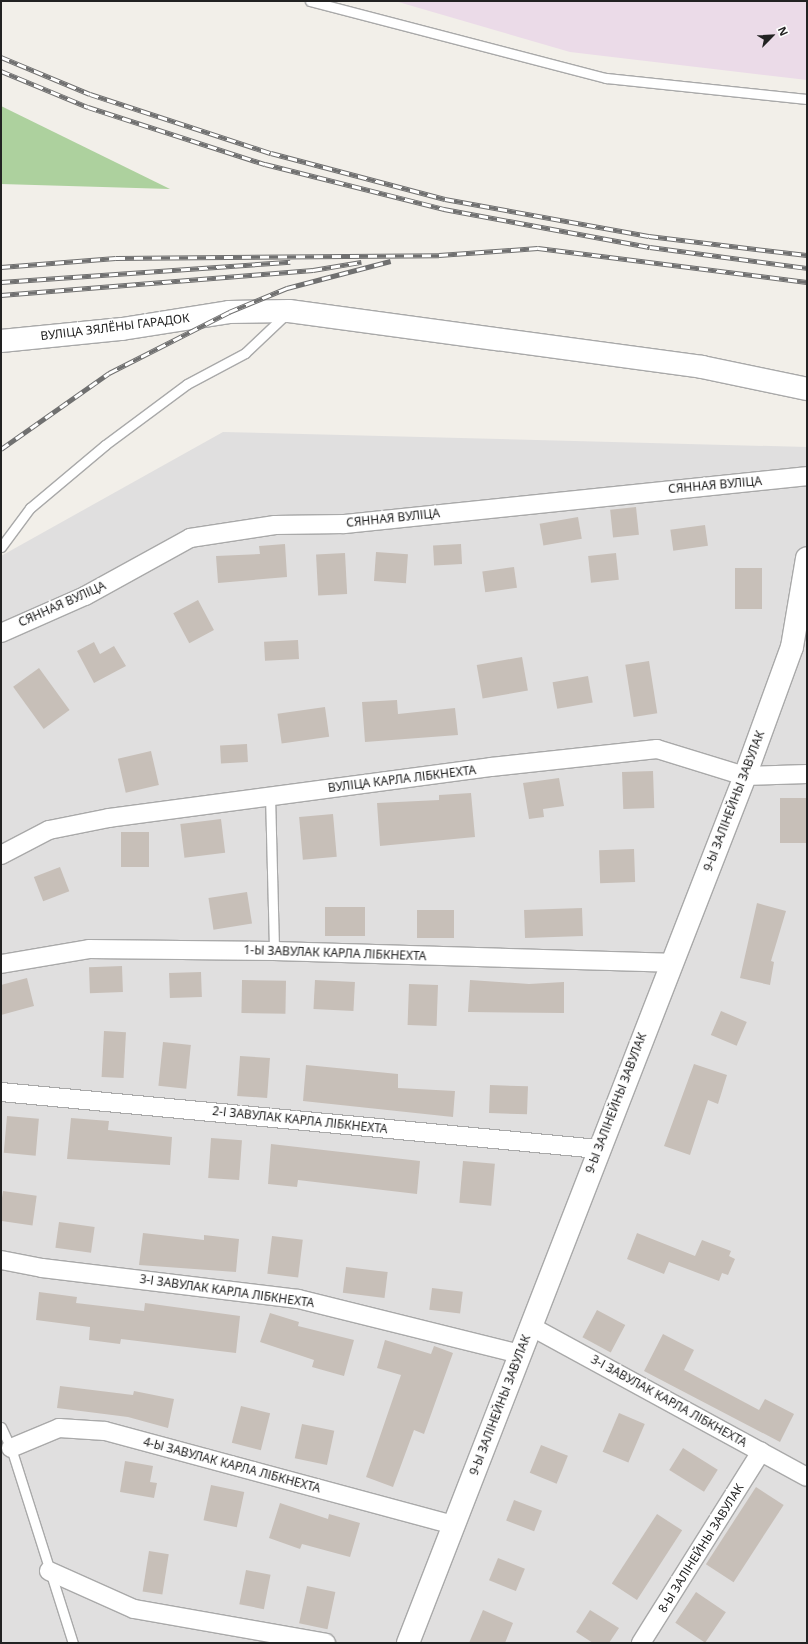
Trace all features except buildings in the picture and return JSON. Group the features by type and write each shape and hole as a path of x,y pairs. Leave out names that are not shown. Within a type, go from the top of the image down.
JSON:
{"street":[{"name":"ВУЛІЦА ЗЯЛЁНЫ ГАРАДОК","path":"1,341 122,329 229,312 289,311"},
{"path":"289,311 702,367 807,389"},
{"name":"СЯННАЯ ВУЛІЦА","path":"2,628 85,596 190,538 275,525 344,524 807,476"},
{"name":"9-Ы ЗАЛІНЕЙНЫ ЗАВУЛАК","path":"408,1643 670,963 745,776 792,646 807,558"},
{"name":"ВУЛІЦА КАРЛА ЛІБКНЕХТА","path":"1,855 49,830 110,818 270,796 656,749 745,776 807,774"},
{"name":"1-Ы ЗАВУЛАК КАРЛА ЛІБКНЕХТА","path":"1,964 89,948 274,951 670,963"},
{"name":"2-І ЗАВУЛАК КАРЛА ЛІБКНЕХТА","path":"1,1092 598,1149"},
{"name":"3-І ЗАВУЛАК КАРЛА ЛІБКНЕХТА","path":"1,1260 42,1268 298,1299 520,1354"},
{"name":"3-І ЗАВУЛАК КАРЛА ЛІБКНЕХТА","path":"530,1326 807,1477"},
{"name":"4-Ы ЗАВУЛАК КАРЛА ЛІБКНЕХТА","path":"11,1448 59,1428 105,1431 454,1525"},
{"name":"8-Ы ЗАЛІНЕЙНЫ ЗАВУЛАК","path":"641,1643 761,1452"},
{"path":"50,1571 134,1609 326,1643"}],"lane":[{"path":"310,1 606,78 807,99"},
{"path":"1,547 30,508 105,445 187,384 245,353 289,311"},
{"path":"270,796 274,951"},
{"path":"1,1427 11,1448 73,1643"}],"shaded area":[{"path":"395,1 807,1 807,80 570,52"},
{"path":"223,432 807,447 807,1643 1,1643 1,556"}],"green space":[{"path":"1,106 170,189 1,184"}],"railway":[{"path":"1,57 90,94 271,153 445,199 649,236 807,255"},
{"path":"1,71 88,107 265,164 444,209 650,247 807,268"},
{"path":"1,267 116,258 439,255 538,248 807,282"},
{"path":"1,449 109,373 229,312 287,288 391,261"},
{"path":"1,282 290,262"},
{"path":"1,295 313,270 361,262"}]}
